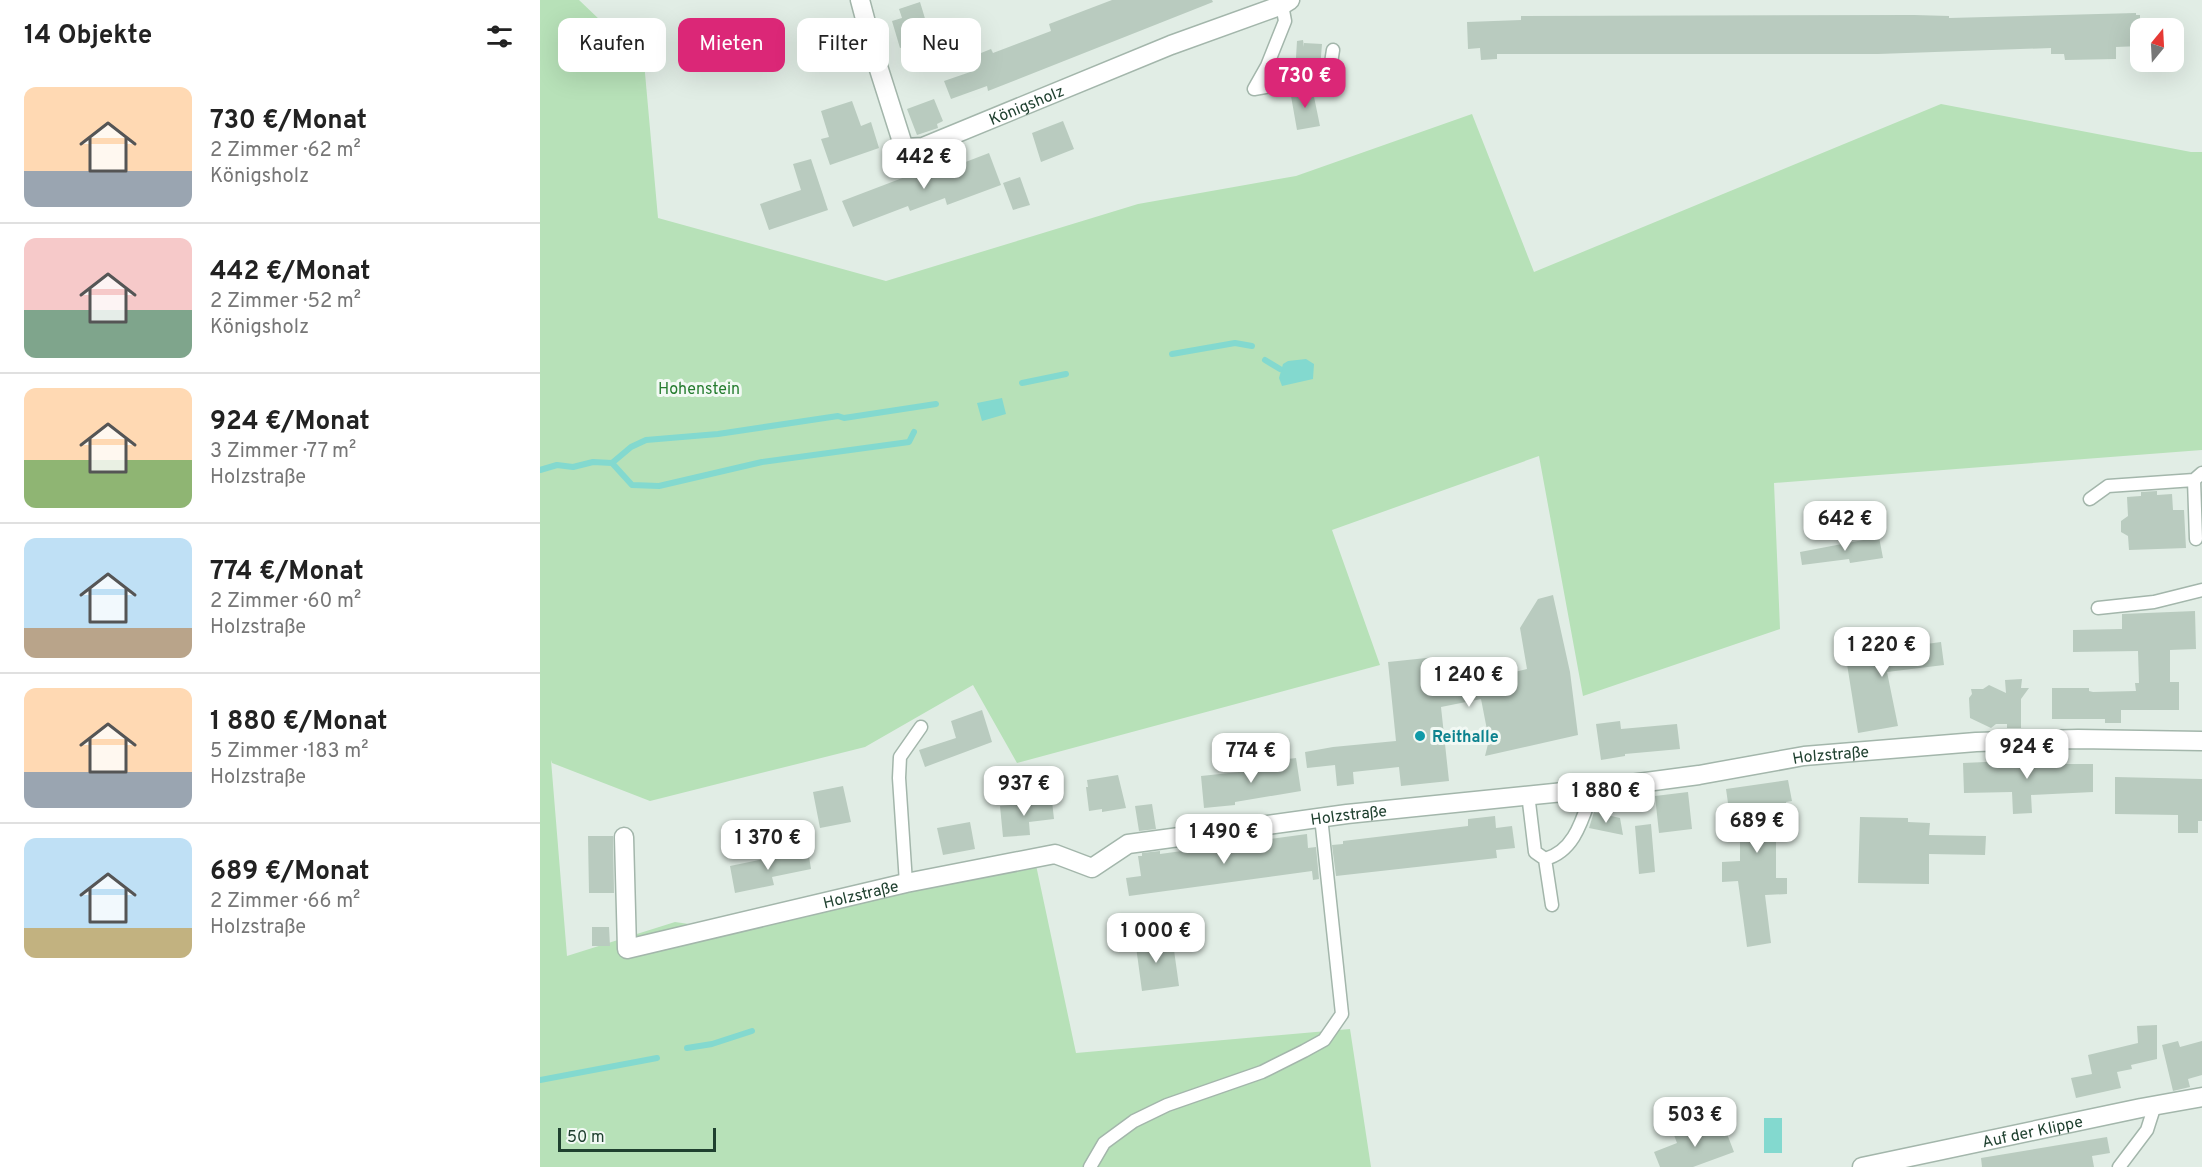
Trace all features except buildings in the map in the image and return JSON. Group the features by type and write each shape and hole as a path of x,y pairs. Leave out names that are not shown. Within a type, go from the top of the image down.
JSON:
{"street":[{"name":"Königsholz","path":"860,0 904,148 923,147 1171,45 1286,3"},
{"name":"Holzstraße","path":"624,837 627,949 906,883 1055,854 1092,868 1128,844 1321,817 1593,789 1699,775 1804,756 1966,743 2078,739 2202,741"},
{"name":"Auf der Klippe","path":"1862,1167 2202,1097"}],"lane":[{"path":"1286,3 1285,21 1267,66 1254,89 1329,76 1333,51"},
{"path":"2090,499 2108,486 2198,477 2196,538"},
{"path":"2098,608 2154,602 2202,590"},
{"path":"906,883 899,778 900,757 921,727"},
{"path":"1545,859 1554,856 1569,844 1579,826 1593,789"},
{"path":"1528,794 1536,852 1545,859 1552,905"},
{"path":"1090,1167 1104,1143 1134,1121 1167,1105 1262,1071 1304,1051 1324,1040 1342,1014 1321,817"},
{"path":"2119,1167 2147,1130 2155,1105"}],"green space":[{"name":"Hohenstein","path":"540,0 579,0 598,18 558,18 558,72 645,72 658,218 886,281 1138,204 1296,176 1472,114 1534,272 1941,104 2191,152 2202,152 2202,450 1774,483 1780,629 1583,696 1539,456 1332,530 1380,665 1017,763 973,685 865,747 650,801 552,763 551,760 567,956 675,922 731,930 1033,851 1076,1053 1350,1029 1371,1167 540,1167"}],"water":[{"path":"1306,359 1314,364 1313,379 1282,386 1279,378 1283,364 1288,361"},
{"path":"1002,398 1006,414 982,421 977,403"},
{"path":"1764,1118 1782,1118 1782,1153 1764,1153"}],"waterway":[{"path":"1172,354 1235,343 1252,346"},
{"path":"1265,360 1280,369"},
{"path":"1022,383 1066,374"},
{"path":"540,470 557,465 573,467 593,462 612,463 631,447 646,440 718,434 936,404"},
{"path":"612,463 632,485 659,486 762,462 909,442 914,432"},
{"path":"687,1048 712,1044 752,1031"},
{"path":"540,1080 657,1058"}],"place":[{"name":"Reithalle","path":"1420,736"}]}
